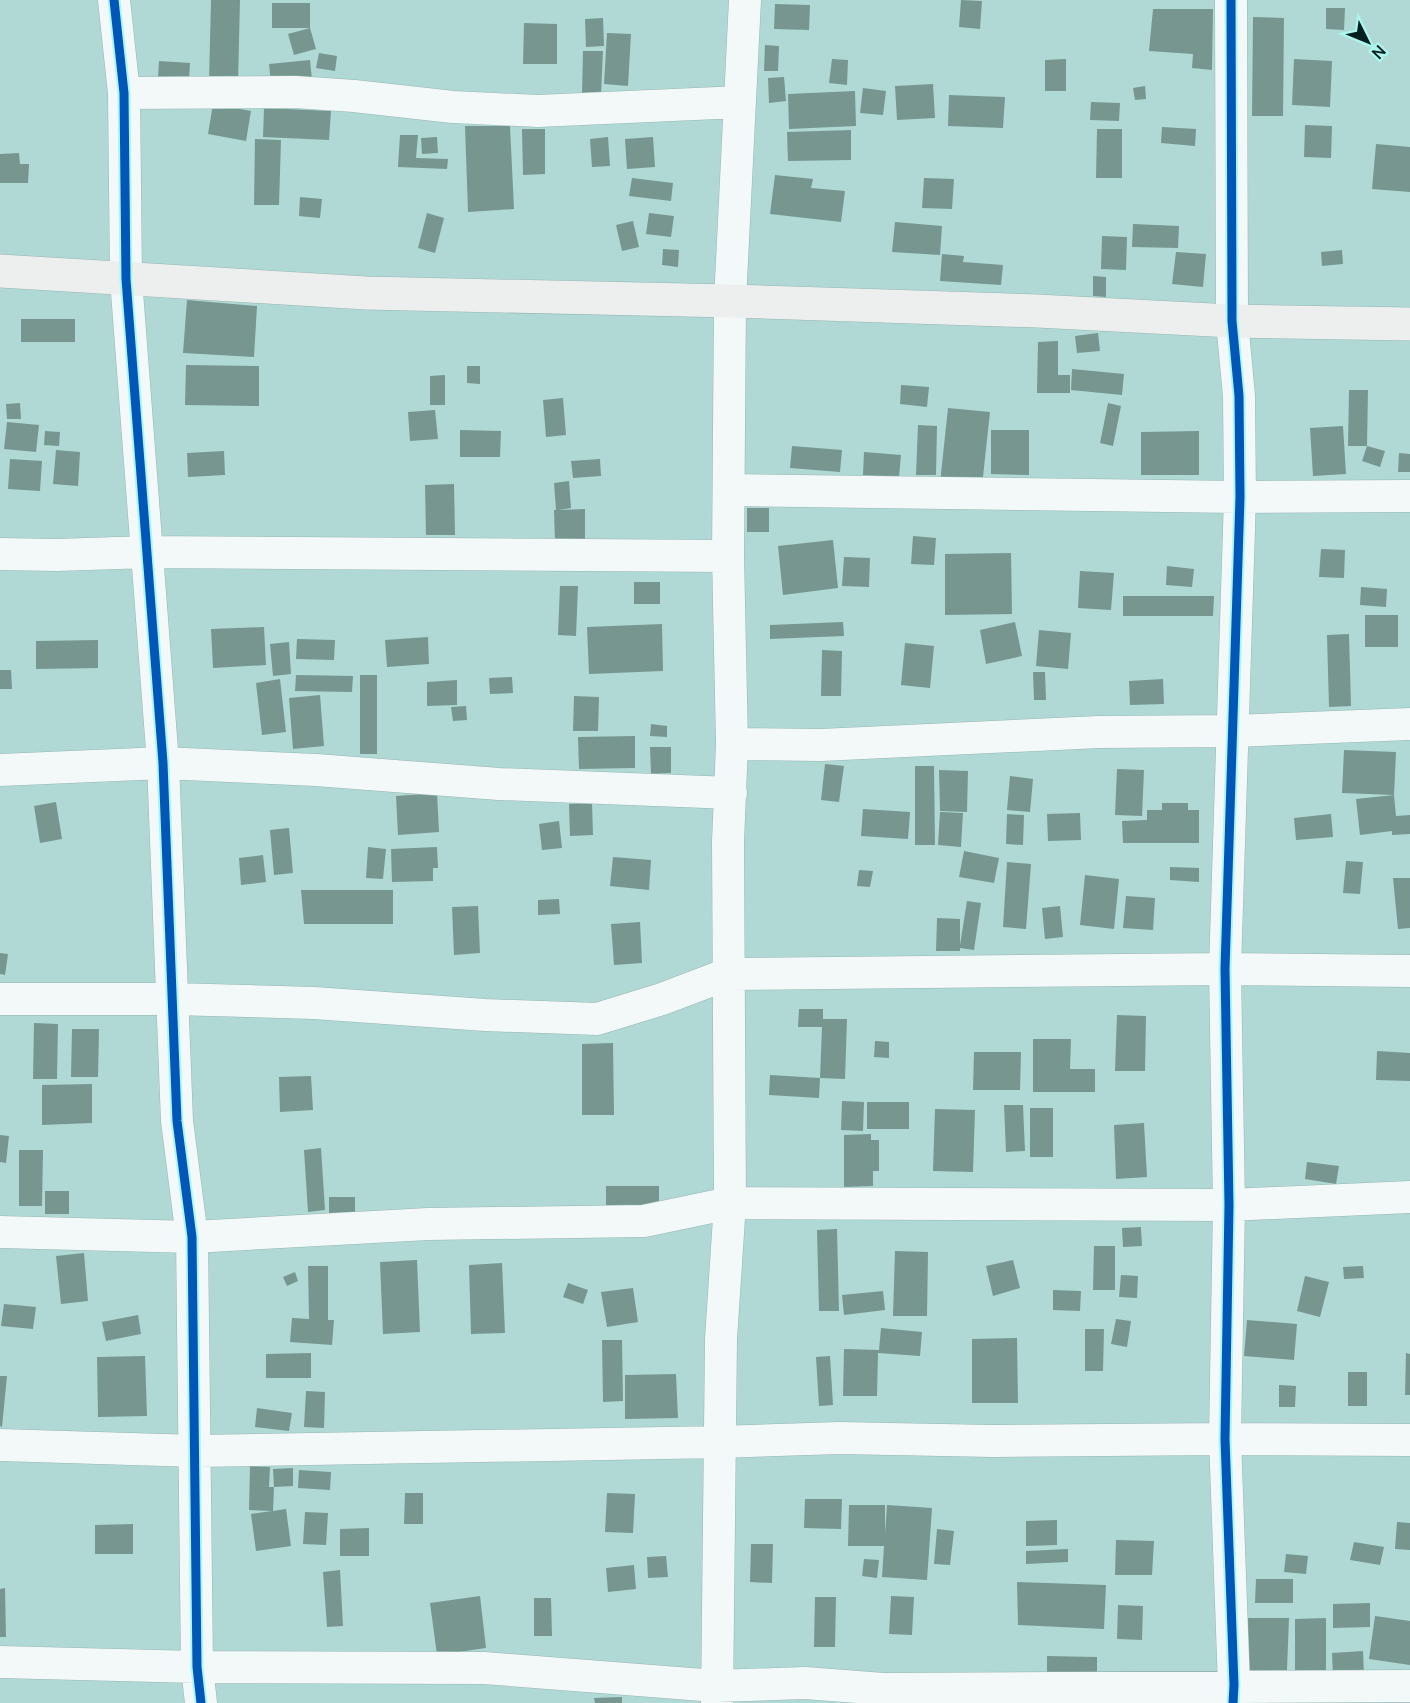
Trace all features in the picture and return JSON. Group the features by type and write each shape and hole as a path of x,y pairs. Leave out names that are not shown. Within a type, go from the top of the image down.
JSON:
{"street":[{"path":"114,0 124,93 126,279 163,763 177,1121 192,1237 197,1667 201,1703"},
{"path":"716,1694 722,1339 730,1203 728,843 732,744 728,556 730,301 745,0"},
{"path":"1231,0 1232,321 1239,396 1240,497 1225,969 1229,1205 1225,1439 1233,1694"},
{"path":"124,93 295,92 453,107 538,111 740,102"},
{"path":"0,271 366,293 730,301 1036,311 1232,321 1410,324"},
{"path":"729,490 1240,497 1410,496"},
{"path":"0,554 148,552 728,556"},
{"path":"732,744 821,745 1099,732 1233,731 1410,724"},
{"path":"0,770 163,763 316,770 499,784 730,793"},
{"path":"0,999 173,999 314,1003 485,1015 597,1019 662,999 728,974 1225,969 1410,971"},
{"path":"0,1232 192,1237 428,1224 644,1221 730,1203 1229,1205 1410,1197"},
{"path":"0,1445 196,1451 839,1438 993,1441 1410,1440"},
{"path":"0,1662 197,1667 484,1668 716,1694 805,1683 895,1689 1233,1694 1410,1686"}],"building":[{"path":"211,0 240,0 238,83 209,82"},
{"path":"961,0 982,1 980,29 959,27"},
{"path":"272,3 310,3 310,28 272,28"},
{"path":"775,4 810,5 809,30 774,29"},
{"path":"1326,8 1345,8 1344,30 1326,29"},
{"path":"1153,9 1213,9 1212,70 1192,68 1193,54 1149,51"},
{"path":"1253,17 1284,18 1283,116 1252,116"},
{"path":"603,18 604,46 586,47 585,19"},
{"path":"524,23 557,24 557,64 523,64"},
{"path":"310,28 316,49 294,55 288,34"},
{"path":"607,33 631,34 628,86 604,84"},
{"path":"765,45 779,46 778,71 764,71"},
{"path":"583,51 603,51 601,95 582,95"},
{"path":"319,53 337,56 335,71 316,68"},
{"path":"832,59 848,60 847,85 829,83"},
{"path":"1066,59 1066,91 1045,91 1045,60"},
{"path":"1294,59 1332,61 1330,107 1292,105"},
{"path":"310,60 312,80 271,84 269,64"},
{"path":"159,61 190,63 189,80 158,78"},
{"path":"784,77 786,101 769,103 768,78"},
{"path":"933,84 935,118 897,120 895,86"},
{"path":"1145,86 1146,99 1135,100 1133,88"},
{"path":"863,88 886,91 883,115 860,113"},
{"path":"855,91 856,126 789,129 788,94"},
{"path":"949,95 1005,97 1003,128 948,126"},
{"path":"1091,102 1120,103 1119,121 1090,120"},
{"path":"213,104 251,111 246,141 208,134"},
{"path":"264,108 331,111 329,140 263,137"},
{"path":"1305,125 1332,126 1331,158 1304,157"},
{"path":"465,126 510,126 514,209 468,212"},
{"path":"1162,127 1196,129 1195,146 1161,143"},
{"path":"522,129 545,129 545,174 523,175"},
{"path":"1097,129 1122,129 1122,178 1096,178"},
{"path":"851,130 851,160 788,161 787,132"},
{"path":"400,135 418,135 416,158 448,159 447,169 398,167"},
{"path":"437,137 438,153 422,154 421,138"},
{"path":"608,137 610,166 592,167 590,139"},
{"path":"653,137 655,167 627,169 625,139"},
{"path":"255,139 281,140 279,205 254,205"},
{"path":"1376,144 1410,147 1410,192 1372,189"},
{"path":"19,153 20,164 29,164 28,183 0,183 0,154"},
{"path":"775,175 813,179 811,188 845,191 841,222 770,214"},
{"path":"632,178 673,183 671,201 629,196"},
{"path":"924,178 954,179 952,209 922,208"},
{"path":"300,197 322,199 320,218 299,216"},
{"path":"427,213 444,218 435,253 418,248"},
{"path":"649,213 674,216 671,237 646,234"},
{"path":"633,221 639,247 622,251 616,225"},
{"path":"895,222 942,226 940,255 892,252"},
{"path":"1133,224 1179,226 1178,248 1132,247"},
{"path":"1102,236 1127,237 1126,270 1101,269"},
{"path":"663,249 679,250 678,267 662,265"},
{"path":"1342,250 1343,264 1322,266 1321,252"},
{"path":"1176,252 1206,254 1203,287 1172,284"},
{"path":"942,254 964,256 963,262 1003,265 1001,285 940,281"},
{"path":"1093,276 1106,277 1106,297 1093,296"},
{"path":"187,300 257,306 254,357 183,353"},
{"path":"21,319 75,319 75,342 21,342"},
{"path":"1098,333 1100,351 1077,353 1075,336"},
{"path":"1058,341 1058,375 1070,375 1070,393 1037,393 1038,342"},
{"path":"186,365 259,366 259,406 185,405"},
{"path":"467,366 480,366 480,384 467,383"},
{"path":"1072,369 1124,374 1122,395 1071,390"},
{"path":"445,375 445,405 430,405 430,376"},
{"path":"901,385 929,387 927,407 900,404"},
{"path":"1349,390 1368,390 1367,446 1348,446"},
{"path":"563,398 566,435 546,437 543,400"},
{"path":"20,403 21,419 7,419 6,404"},
{"path":"1108,403 1121,406 1113,446 1100,443"},
{"path":"948,408 990,412 982,486 940,483"},
{"path":"435,410 438,439 410,441 408,412"},
{"path":"7,422 39,425 36,452 4,449"},
{"path":"918,425 937,426 936,475 916,475"},
{"path":"1343,426 1346,474 1313,476 1310,428"},
{"path":"460,430 501,431 500,457 460,457"},
{"path":"991,430 1029,430 1029,475 991,474"},
{"path":"45,431 60,432 59,446 44,445"},
{"path":"1199,431 1199,475 1141,475 1141,432"},
{"path":"792,446 842,450 840,472 790,468"},
{"path":"1367,446 1385,451 1380,467 1362,461"},
{"path":"56,450 80,452 78,486 53,484"},
{"path":"224,451 225,475 188,477 187,453"},
{"path":"864,452 901,455 899,477 863,475"},
{"path":"1399,453 1410,454 1410,472 1398,472"},
{"path":"10,459 42,461 40,491 8,489"},
{"path":"600,459 601,476 573,478 571,461"},
{"path":"569,481 571,508 559,510 585,509 585,542 555,543 554,483"},
{"path":"454,484 455,535 426,535 425,485"},
{"path":"747,508 769,508 769,532 747,532"},
{"path":"913,536 936,538 934,565 911,564"},
{"path":"833,540 838,588 783,595 778,546"},
{"path":"1321,549 1345,550 1344,578 1319,577"},
{"path":"1011,553 1012,614 945,615 945,554"},
{"path":"844,557 870,558 869,587 842,586"},
{"path":"1167,566 1194,569 1192,587 1166,585"},
{"path":"1080,571 1114,573 1111,610 1078,608"},
{"path":"634,582 660,582 660,604 634,604"},
{"path":"560,586 578,586 576,636 558,635"},
{"path":"1361,587 1387,589 1386,607 1360,605"},
{"path":"1123,596 1214,596 1213,616 1123,616"},
{"path":"1365,615 1398,615 1398,647 1365,647"},
{"path":"843,622 844,636 770,639 770,625"},
{"path":"1015,622 1022,656 986,664 980,630"},
{"path":"662,624 663,671 589,674 587,627"},
{"path":"264,627 266,665 213,668 211,629"},
{"path":"1039,630 1071,633 1068,669 1036,666"},
{"path":"1349,634 1351,706 1329,707 1327,635"},
{"path":"428,637 429,664 387,667 385,640"},
{"path":"297,639 335,640 334,660 296,659"},
{"path":"98,640 98,668 36,669 36,641"},
{"path":"289,642 291,674 273,676 270,644"},
{"path":"905,643 934,646 930,688 901,685"},
{"path":"822,650 842,651 841,696 821,696"},
{"path":"0,670 11,670 12,689 0,689"},
{"path":"1033,672 1045,672 1046,700 1034,700"},
{"path":"296,675 353,676 352,692 295,691"},
{"path":"360,675 377,675 377,754 360,754"},
{"path":"512,677 513,693 490,694 489,678"},
{"path":"280,679 286,732 262,735 256,683"},
{"path":"1163,679 1164,704 1130,705 1129,681"},
{"path":"457,680 457,705 427,706 427,682"},
{"path":"320,695 324,746 293,749 289,698"},
{"path":"574,696 599,697 598,731 573,731"},
{"path":"466,706 467,720 453,721 451,707"},
{"path":"651,724 667,726 667,737 650,736"},
{"path":"635,736 635,768 579,769 578,737"},
{"path":"650,747 671,747 671,773 651,774"},
{"path":"1344,750 1396,752 1394,795 1342,793"},
{"path":"825,764 844,766 839,802 821,800"},
{"path":"915,766 934,766 935,845 915,845"},
{"path":"1117,769 1144,770 1142,816 1115,815"},
{"path":"939,770 968,771 967,812 940,811"},
{"path":"1010,776 1033,779 1030,812 1007,810"},
{"path":"437,793 439,832 398,835 396,796"},
{"path":"1394,795 1396,816 1410,815 1410,834 1392,835 1392,831 1360,835 1356,799"},
{"path":"56,802 62,839 40,843 34,806"},
{"path":"592,803 593,835 570,836 569,804"},
{"path":"1162,803 1188,803 1188,810 1199,810 1199,843 1123,843 1122,821 1147,820 1147,810 1162,810"},
{"path":"863,809 910,812 908,839 861,836"},
{"path":"940,812 963,813 961,847 938,845"},
{"path":"1080,813 1081,840 1048,841 1047,814"},
{"path":"1007,814 1024,815 1023,845 1006,844"},
{"path":"1331,814 1333,837 1296,840 1294,818"},
{"path":"559,821 562,848 542,850 539,824"},
{"path":"289,828 293,873 274,875 270,830"},
{"path":"368,847 386,849 383,879 366,878"},
{"path":"437,847 438,868 433,868 433,881 392,882 391,849"},
{"path":"964,851 999,858 994,883 959,877"},
{"path":"263,855 266,882 241,885 239,858"},
{"path":"613,857 651,860 649,890 610,886"},
{"path":"1346,861 1363,862 1360,894 1343,893"},
{"path":"1007,862 1031,864 1026,929 1003,927"},
{"path":"1170,867 1199,868 1199,882 1170,880"},
{"path":"859,870 873,871 870,887 857,886"},
{"path":"1085,875 1119,879 1114,929 1080,925"},
{"path":"1393,878 1410,878 1410,928 1398,929"},
{"path":"301,890 393,890 393,924 304,924"},
{"path":"1126,896 1155,898 1153,930 1123,928"},
{"path":"559,899 560,914 538,915 538,900"},
{"path":"967,901 981,903 974,950 960,948 960,951 936,951 937,918 960,919 960,945"},
{"path":"478,906 480,953 454,955 452,907"},
{"path":"1060,906 1063,937 1045,939 1042,908"},
{"path":"640,922 642,963 614,965 611,924"},
{"path":"0,953 8,954 5,975 0,974"},
{"path":"799,1009 823,1009 823,1019 847,1019 845,1079 820,1078 822,1027 798,1027"},
{"path":"1117,1015 1146,1016 1145,1071 1115,1071"},
{"path":"34,1023 58,1024 57,1079 33,1079"},
{"path":"72,1029 99,1029 98,1077 71,1077"},
{"path":"1033,1039 1071,1039 1070,1069 1095,1069 1095,1092 1033,1092"},
{"path":"875,1041 889,1042 889,1058 874,1057"},
{"path":"613,1043 614,1115 582,1115 582,1044"},
{"path":"1377,1051 1410,1053 1410,1081 1376,1080"},
{"path":"974,1052 1021,1052 1020,1090 973,1090"},
{"path":"770,1075 820,1078 819,1098 769,1095"},
{"path":"311,1076 313,1110 280,1112 279,1077"},
{"path":"92,1084 92,1123 42,1125 42,1085"},
{"path":"842,1101 864,1102 863,1131 841,1130"},
{"path":"867,1102 909,1102 909,1129 867,1129"},
{"path":"1004,1105 1023,1105 1025,1151 1006,1152"},
{"path":"1030,1108 1053,1108 1053,1157 1030,1157"},
{"path":"935,1109 975,1110 973,1172 933,1171"},
{"path":"1144,1123 1147,1177 1116,1179 1114,1125"},
{"path":"871,1134 871,1140 879,1140 879,1171 873,1171 873,1186 844,1187 844,1135"},
{"path":"0,1135 9,1136 6,1163 0,1162"},
{"path":"321,1148 325,1210 308,1212 304,1150"},
{"path":"19,1150 43,1150 42,1206 19,1206"},
{"path":"1307,1162 1339,1166 1336,1184 1305,1179"},
{"path":"606,1186 659,1186 659,1217 606,1218"},
{"path":"45,1191 69,1191 69,1214 45,1214"},
{"path":"329,1197 355,1197 355,1227 329,1227"},
{"path":"1141,1227 1142,1246 1123,1247 1122,1228"},
{"path":"837,1229 839,1311 819,1311 817,1230"},
{"path":"1094,1246 1115,1246 1115,1290 1093,1290"},
{"path":"895,1251 928,1252 927,1316 893,1316"},
{"path":"84,1253 88,1301 61,1304 56,1256"},
{"path":"417,1260 420,1332 383,1334 380,1262"},
{"path":"1013,1260 1020,1288 993,1296 986,1266"},
{"path":"502,1263 505,1333 471,1334 469,1265"},
{"path":"308,1266 328,1266 328,1320 334,1320 332,1345 290,1342 292,1318 309,1319"},
{"path":"1363,1266 1364,1278 1344,1279 1343,1267"},
{"path":"295,1272 298,1281 287,1286 283,1277"},
{"path":"1121,1275 1138,1276 1137,1298 1119,1297"},
{"path":"1305,1276 1329,1282 1320,1317 1297,1311"},
{"path":"568,1283 588,1290 583,1304 563,1297"},
{"path":"633,1288 638,1322 607,1327 601,1292"},
{"path":"1053,1290 1081,1291 1080,1311 1053,1310"},
{"path":"883,1291 885,1310 844,1315 842,1295"},
{"path":"4,1304 36,1307 33,1329 1,1326"},
{"path":"138,1315 141,1334 106,1341 102,1322"},
{"path":"1116,1319 1131,1321 1127,1347 1111,1344"},
{"path":"1247,1320 1297,1324 1294,1360 1244,1356"},
{"path":"881,1328 922,1332 920,1356 878,1353 877,1396 843,1396 844,1349 879,1350"},
{"path":"1085,1329 1104,1329 1103,1371 1085,1371"},
{"path":"1017,1338 1018,1403 972,1403 972,1339"},
{"path":"602,1340 622,1340 623,1401 603,1402"},
{"path":"311,1353 311,1378 266,1378 266,1354"},
{"path":"1406,1353 1410,1354 1410,1395 1405,1395"},
{"path":"145,1356 147,1416 98,1417 97,1357"},
{"path":"830,1356 833,1405 819,1406 816,1357"},
{"path":"1348,1372 1367,1372 1367,1406 1348,1406"},
{"path":"676,1374 678,1418 625,1419 625,1375"},
{"path":"0,1376 7,1376 2,1427 0,1426"},
{"path":"1279,1385 1296,1386 1295,1407 1279,1407"},
{"path":"306,1391 325,1392 324,1428 304,1427"},
{"path":"257,1408 292,1413 289,1431 255,1427"},
{"path":"250,1466 270,1467 269,1487 274,1487 273,1511 286,1509 291,1546 256,1551 251,1514 272,1511 249,1510"},
{"path":"293,1468 293,1486 274,1487 273,1469"},
{"path":"299,1470 331,1472 330,1490 298,1488"},
{"path":"405,1493 423,1493 423,1524 404,1524"},
{"path":"607,1493 635,1494 633,1533 605,1532"},
{"path":"805,1499 842,1499 841,1529 804,1528"},
{"path":"849,1505 885,1505 885,1534 887,1505 932,1508 927,1580 882,1577 884,1546 848,1546"},
{"path":"305,1512 328,1513 326,1545 303,1544"},
{"path":"1057,1520 1057,1545 1026,1546 1026,1521"},
{"path":"1397,1522 1410,1523 1410,1550 1395,1549"},
{"path":"133,1524 133,1554 95,1554 95,1525"},
{"path":"369,1528 369,1556 340,1556 340,1529"},
{"path":"937,1529 954,1531 950,1565 934,1564"},
{"path":"1116,1540 1154,1541 1152,1575 1115,1575"},
{"path":"1354,1542 1384,1547 1380,1565 1350,1560"},
{"path":"751,1544 773,1544 772,1583 750,1582"},
{"path":"1068,1549 1068,1562 1026,1564 1026,1551"},
{"path":"1286,1554 1308,1556 1306,1574 1284,1572"},
{"path":"666,1556 668,1577 648,1578 647,1557"},
{"path":"864,1559 879,1560 877,1578 862,1576"},
{"path":"634,1565 636,1589 608,1592 606,1568"},
{"path":"340,1570 343,1626 327,1627 323,1572"},
{"path":"1256,1579 1293,1579 1293,1603 1255,1603"},
{"path":"1017,1582 1106,1585 1104,1629 1018,1625"},
{"path":"5,1588 6,1637 0,1637 0,1589"},
{"path":"480,1596 486,1648 437,1655 430,1603"},
{"path":"891,1596 914,1597 912,1635 889,1634"},
{"path":"815,1597 836,1597 835,1647 814,1647"},
{"path":"534,1598 551,1598 552,1636 534,1636"},
{"path":"1370,1603 1370,1627 1333,1628 1333,1604"},
{"path":"1118,1605 1143,1606 1142,1640 1117,1639"},
{"path":"1375,1616 1410,1621 1410,1665 1369,1659"},
{"path":"1245,1618 1289,1618 1287,1670 1244,1670"},
{"path":"1326,1618 1326,1670 1295,1670 1295,1619"},
{"path":"1363,1651 1364,1676 1333,1678 1332,1653"},
{"path":"1047,1656 1097,1657 1097,1680 1047,1680"},
{"path":"622,1697 622,1703 595,1703 594,1698"}],"cycle path":[{"path":"114,0 124,93 126,279 163,763 177,1121 192,1237 197,1667 201,1703"},
{"path":"1231,0 1232,321 1239,396 1240,497 1225,969 1229,1205 1225,1439 1233,1703"}]}
